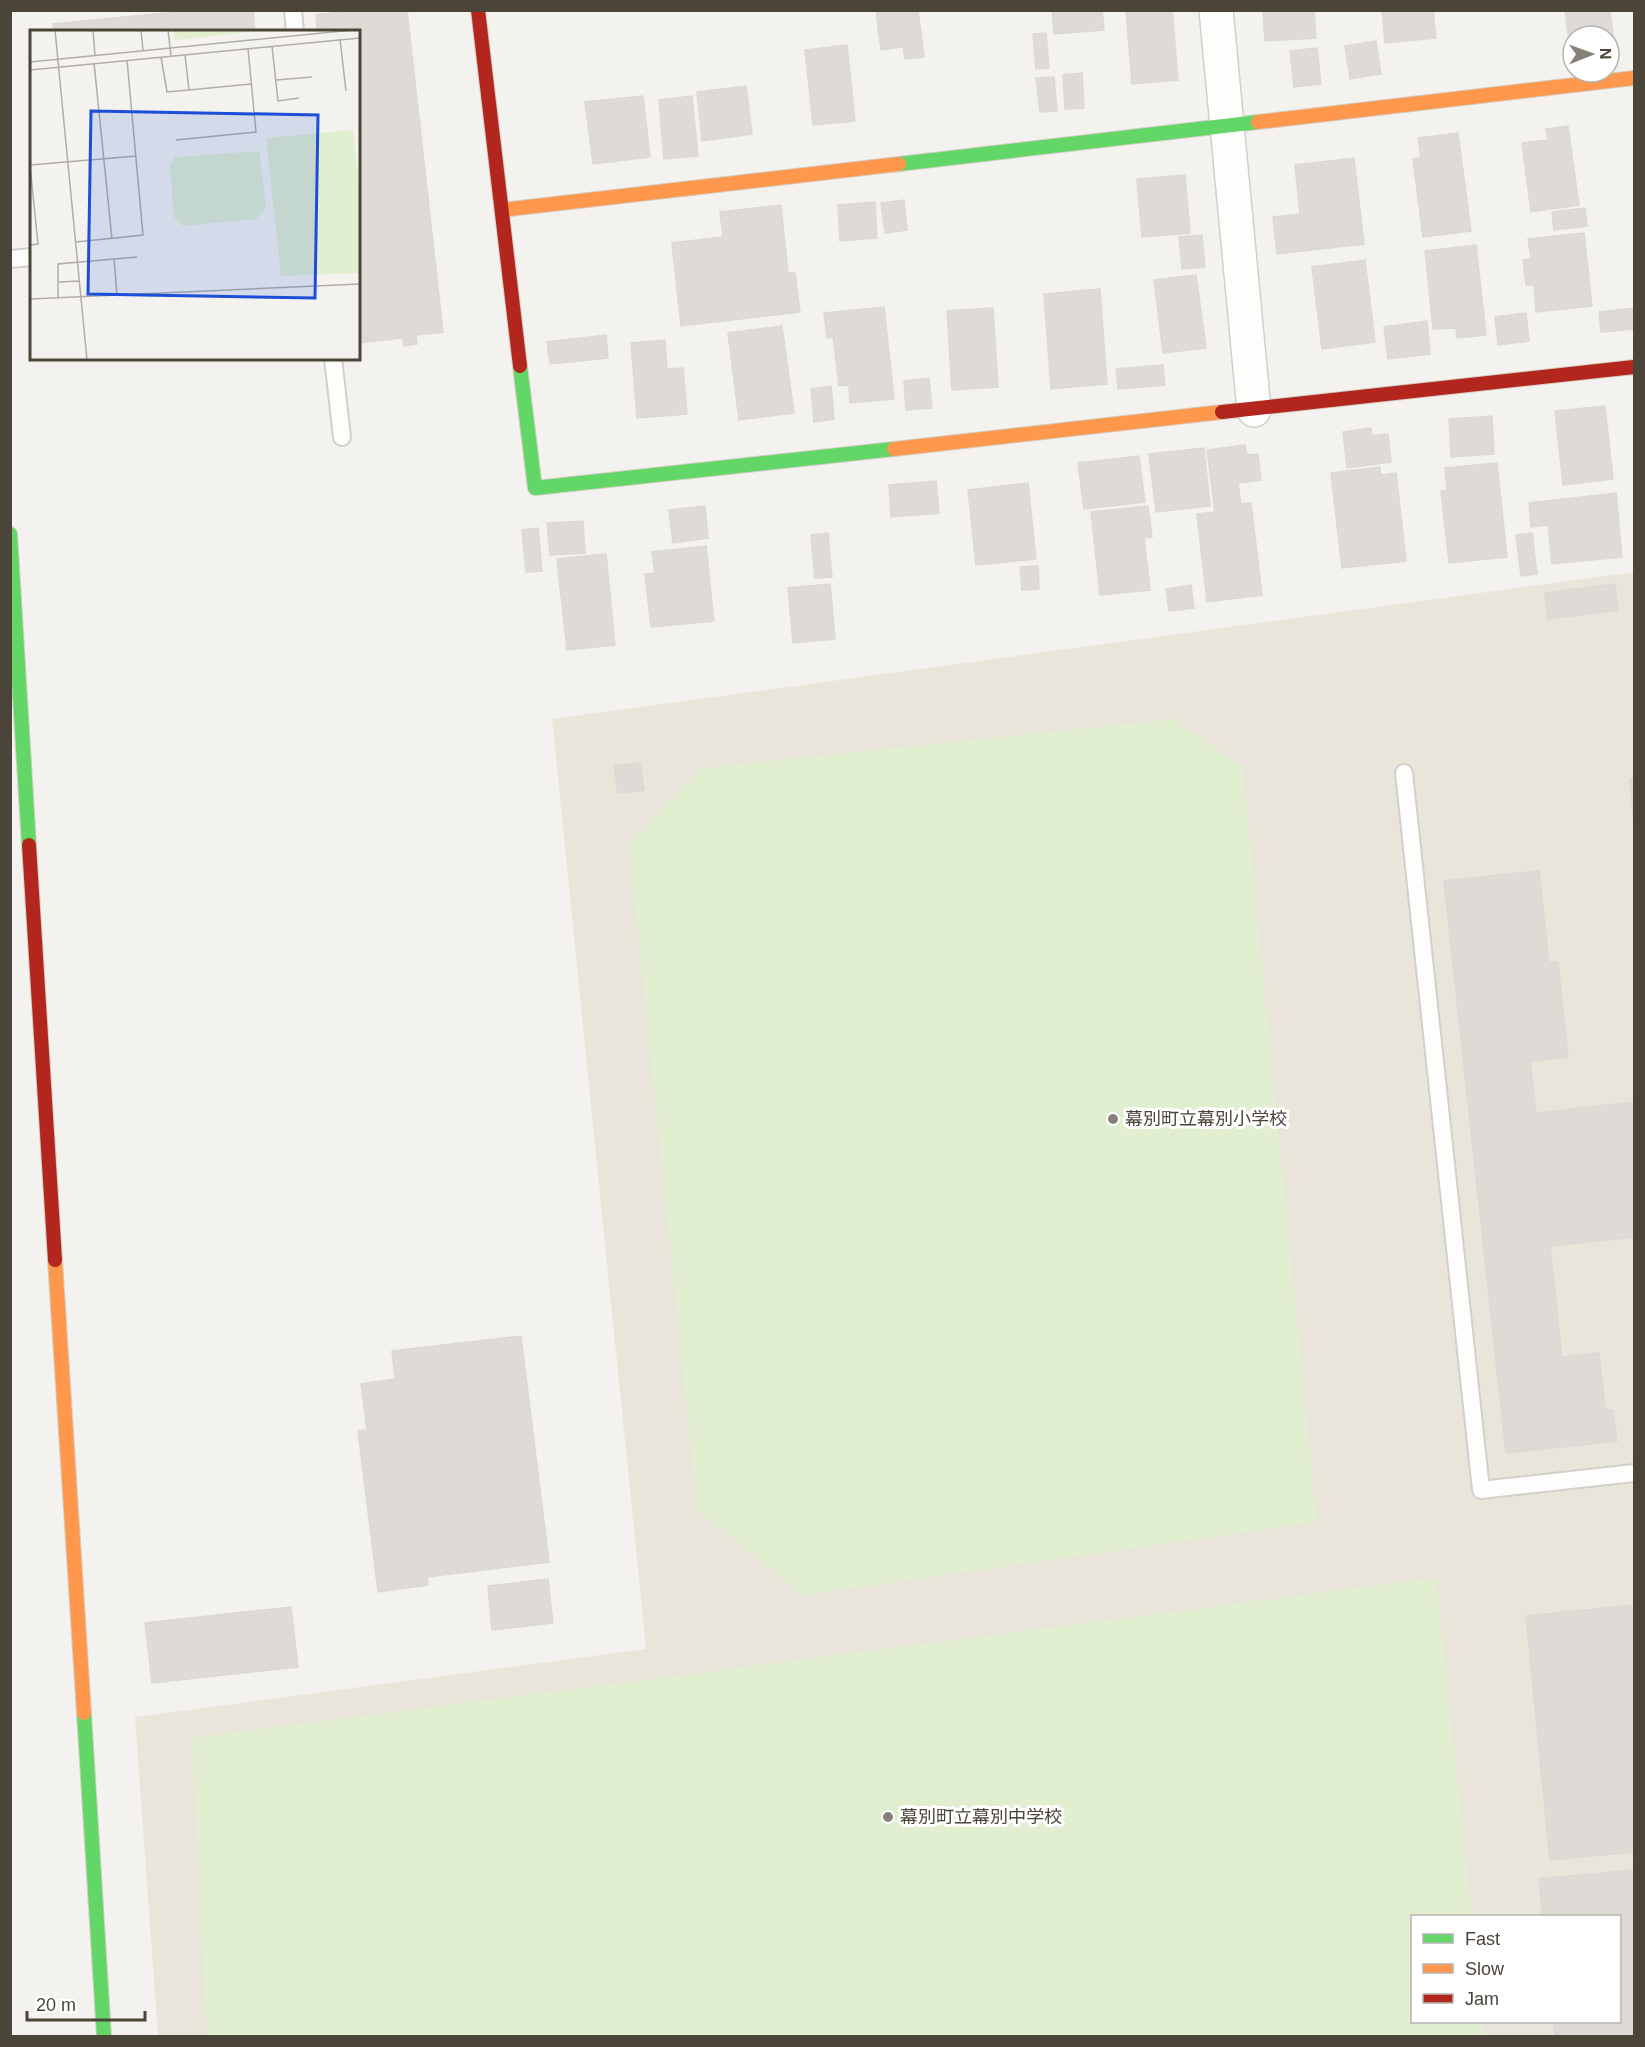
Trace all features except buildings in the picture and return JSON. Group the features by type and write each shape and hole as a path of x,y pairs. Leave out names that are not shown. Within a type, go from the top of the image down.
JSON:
{"street":[{"path":"478,10 535,488 1635,367"},
{"path":"1216,10 1254,410"},
{"path":"502,210 1226,128 1635,78"},
{"path":"10,534 104,2037"}],"lane":[{"path":"293,10 295,30"},
{"path":"10,259 30,257"},
{"path":"333,360 342,436"},
{"path":"1404,773 1481,1490 1635,1473"}],"shaded area":[{"name":"幕別町立幕別小学校","path":"1634,572 1634,2036 158,2036 135,1717 646,1649 552,719"}],"green space":[{"path":"1174,719 1243,768 1317,1522 803,1595 697,1509 629,844 702,768"},
{"name":"幕別町立幕別中学校","path":"1436,1578 1472,1915 1411,1915 1411,2023 1483,2023 1485,2036 207,2036 192,1738"}],"traffic: fast":[{"path":"899,164 1258,122"},
{"path":"520,366 535,488 894,449"},
{"path":"10,534 29,845"},
{"path":"84,1713 104,2036"}],"traffic: slow":[{"path":"1258,122 1634,78"},
{"path":"502,210 899,164"},
{"path":"894,449 1222,412"},
{"path":"55,1260 84,1713"}],"traffic: jam":[{"path":"478,10 520,366"},
{"path":"1222,412 1634,367"},
{"path":"29,845 55,1260"}],"place":[{"name":"幕別町立幕別小学校","path":"1113,1119"},
{"name":"幕別町立幕別中学校","path":"888,1817"}]}
